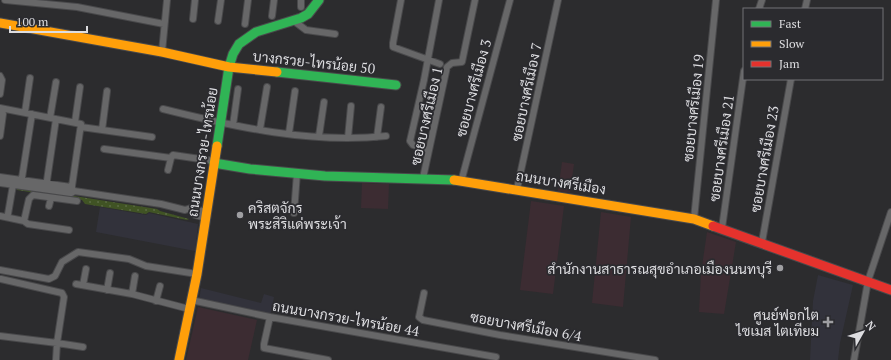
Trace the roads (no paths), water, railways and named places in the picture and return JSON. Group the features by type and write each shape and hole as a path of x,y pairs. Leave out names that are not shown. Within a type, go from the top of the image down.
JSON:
{"street":[{"path":"5,0 77,8 164,24"},
{"path":"162,52 167,0"},
{"path":"193,19 195,0"},
{"path":"218,21 220,0"},
{"path":"245,24 248,0"},
{"path":"272,16 274,0"},
{"path":"300,7 301,0"},
{"name":"ถนนบางกรวย-ไทรน้อย","path":"179,360 197,274 229,67 234,49 242,40 252,33 294,21 308,14 319,0"},
{"path":"401,0 392,43 393,47 428,61 440,64"},
{"path":"429,150 413,146 410,141 428,61 439,0"},
{"name":"ซอยบางศรีเมือง 1","path":"423,178 447,68 452,63 462,62 475,0"},
{"name":"ซอยบางศรีเมือง 3","path":"461,182 510,0"},
{"name":"ซอยบางศรีเมือง 7","path":"517,189 558,0"},
{"name":"ซอยบางศรีเมือง 19","path":"694,218 716,0"},
{"path":"294,21 306,30 335,34"},
{"name":"บางกรวย-ไทรน้อย 50","path":"0,22 162,52 229,67 396,85"},
{"path":"0,76 2,80 0,94"},
{"path":"25,112 30,78"},
{"name":"ซอยบางศรีเมือง 21","path":"722,228 743,78"},
{"name":"ซอยบางศรีเมือง 23","path":"762,242 791,80"},
{"path":"46,187 56,82"},
{"path":"75,122 80,87"},
{"path":"260,129 267,87"},
{"path":"233,125 238,89"},
{"path":"102,130 107,91"},
{"path":"289,133 295,91"},
{"path":"319,136 324,102"},
{"path":"348,138 351,106"},
{"path":"377,137 381,107"},
{"path":"0,109 25,112 53,119 80,123 81,126 152,138"},
{"path":"0,109 3,114 0,136"},
{"path":"163,109 221,123 289,133 348,138 386,136"},
{"path":"21,183 32,114"},
{"path":"72,190 81,126"},
{"path":"104,149 170,158 173,155 214,162"},
{"path":"168,170 170,158"},
{"name":"ถนนบางศรีเมือง","path":"214,162 325,176 423,178 461,182 517,189 694,218 891,290"},
{"path":"294,213 297,173"},
{"path":"0,177 21,183 161,204 206,215"},
{"path":"0,183 13,185 21,183"},
{"path":"8,214 13,185"},
{"path":"24,221 30,196 77,201"},
{"path":"49,206 52,198"},
{"path":"854,360 868,281 891,212"},
{"path":"0,216 24,221 28,224 69,230"},
{"path":"0,270 49,279 55,276 62,262 78,252 129,259 146,266 197,274"},
{"path":"83,286 86,269"},
{"path":"107,290 110,272"},
{"path":"132,294 135,276"},
{"path":"1,279 59,291 64,294 56,360"},
{"name":"ถนนบางกรวย-ไทรน้อย 44","path":"76,284 132,294 156,301 190,304 270,317 496,357"},
{"path":"156,301 160,286"},
{"name":"ซอยบางศรีเมือง 6/4","path":"424,293 419,317 423,320 500,335 655,360"},
{"path":"270,317 264,348 328,360"},
{"path":"0,336 83,347"}],"place":[{"name":"คริสตจักร พระสิริแด่พระเจ้า","path":"240,215"},
{"name":"สำนักงานสาธารณสุขอำเภอเมืองนนทบุรี","path":"780,268"},
{"name":"ศูนย์ฟอกไต ไซเมส ไตเทียม","path":"828,322"}]}
